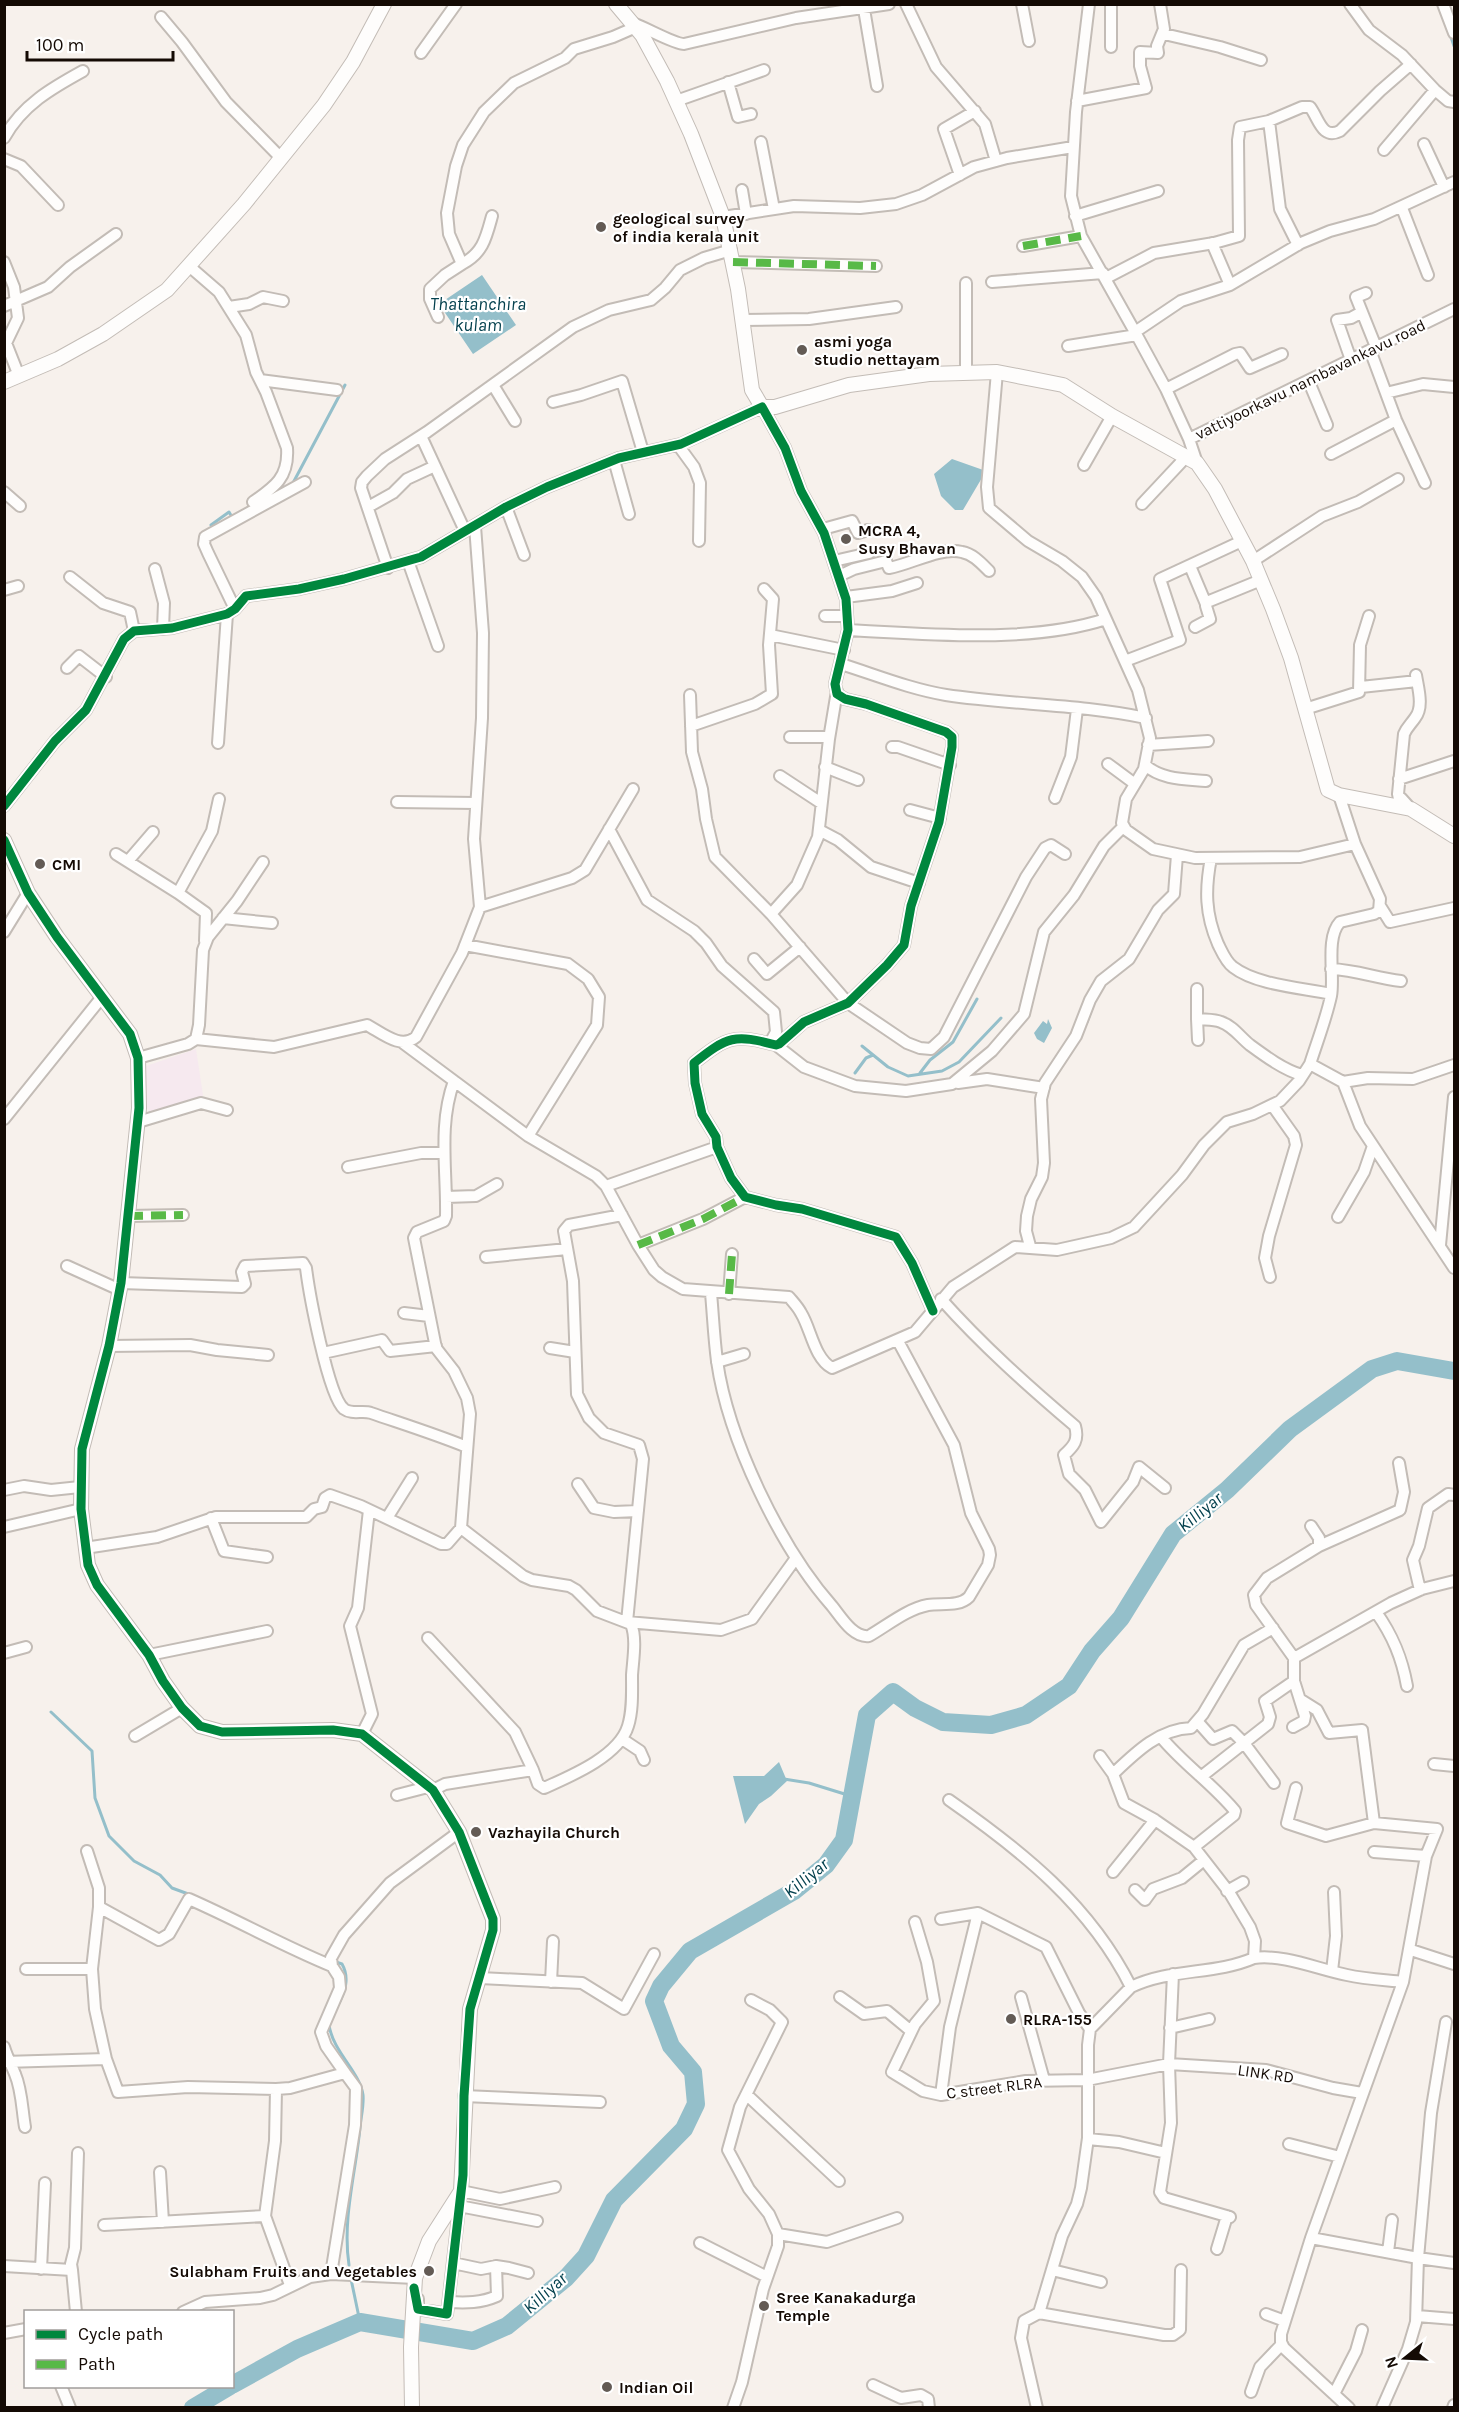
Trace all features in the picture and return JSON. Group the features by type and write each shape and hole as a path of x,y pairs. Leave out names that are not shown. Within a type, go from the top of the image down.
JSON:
{"street":[{"path":"616,4 642,35 676,101 723,217 732,256 752,390 785,448 801,491 823,530 846,597 848,630 835,684 837,691 820,803 818,837 797,885 771,914"},
{"path":"462,264 449,234 447,213 456,166 463,145 484,112 514,83 565,58 574,49 614,37 634,25 652,30 678,44 684,44 838,8 864,9 889,4"},
{"path":"906,4 936,67 985,124 996,161"},
{"path":"1022,4 1029,41"},
{"path":"1089,4 1073,147 1071,196 1075,216 1082,236 1166,389 1189,438"},
{"path":"1111,4 1111,47"},
{"path":"1077,100 1146,88 1140,66 1140,52 1158,53 1157,46 1164,34 1160,4"},
{"path":"1350,4 1369,30 1411,64 1448,101 1455,102"},
{"path":"1443,4 1455,33"},
{"path":"4,382 58,359 103,334 167,291 244,204 324,105 353,62 383,5"},
{"path":"421,53 452,6"},
{"path":"864,9 878,87"},
{"path":"161,17 226,102 281,158"},
{"path":"1164,34 1220,47 1261,60"},
{"path":"992,282 1104,275 1154,253 1239,236 1238,140 1240,127 1269,122 1302,107 1310,107 1320,126 1328,134 1333,135 1411,64"},
{"path":"676,101 764,69"},
{"path":"4,138 27,107 48,91 83,71"},
{"path":"728,82 738,117 751,114"},
{"path":"1384,150 1435,90"},
{"path":"960,175 944,129 975,111"},
{"path":"1269,122 1280,209 1298,245"},
{"path":"762,142 774,209"},
{"path":"1424,144 1444,187"},
{"path":"723,217 808,205 860,207 896,204 922,195 974,167 1073,147"},
{"path":"4,159 21,166 58,205"},
{"path":"1068,346 1136,334 1181,301 1230,285 1298,245 1330,231 1374,219 1402,208 1455,182"},
{"path":"742,190 746,214"},
{"path":"1075,216 1158,191"},
{"path":"1402,208 1428,275"},
{"path":"438,317 430,299 430,289 446,274 473,258 484,245 492,216"},
{"path":"4,306 48,286 116,234"},
{"path":"1023,246 1082,236"},
{"path":"1212,243 1230,285"},
{"path":"388,568 362,482 385,459 421,436 573,327 609,310 651,300 680,270 704,258 732,256 876,266"},
{"path":"4,262 16,301 18,318 6,343 19,376"},
{"path":"189,266 219,292 246,334 256,372 284,438 288,457 284,473 276,486 253,502"},
{"path":"966,283 966,372"},
{"path":"1366,293 1356,297 1396,420 1425,483"},
{"path":"229,307 249,304 263,297 284,301"},
{"path":"742,320 809,319 896,307"},
{"name":"vattiyoorkavu nambavankavu road","path":"1191,460 1189,438 1309,382 1372,348 1455,309"},
{"path":"1351,360 1337,320 1351,318 1362,312"},
{"path":"1166,389 1235,354 1240,353 1250,368 1282,354"},
{"path":"997,372 987,480 989,508 1028,541 1062,561 1082,577 1096,597 1106,619 1138,690 1146,718 1150,738 1145,765 1126,799 1122,814 1124,827 1153,849 1177,855 1211,858 1300,857 1355,844"},
{"path":"4,806 55,741 86,710 124,639 134,631 163,629 231,611 246,596 299,589 388,568 421,557 506,507 547,487 614,460 678,445 762,407 775,408 849,385 928,374 997,372 1063,385 1112,416 1191,460 1215,489 1261,580 1291,658 1327,788 1330,792 1339,795 1411,809"},
{"path":"260,380 337,390"},
{"path":"553,402 622,381 643,452"},
{"path":"1309,382 1327,425"},
{"path":"1386,393 1423,384 1455,387"},
{"path":"493,385 515,421"},
{"path":"1083,465 1112,416"},
{"path":"1331,454 1396,420"},
{"path":"403,1043 411,1041 419,1031 465,945 480,907 474,839 482,718 483,633 470,528 421,436"},
{"path":"678,445 694,466 700,483 699,541"},
{"path":"614,460 629,514"},
{"path":"1142,504 1191,460"},
{"path":"368,507 393,493 407,479 435,466"},
{"path":"1253,561 1322,516 1358,502 1398,479"},
{"path":"218,743 231,611 204,544 205,537 305,482"},
{"path":"4,492 20,506"},
{"path":"506,507 524,555"},
{"path":"823,530 852,521 858,533 868,530"},
{"path":"1125,661 1180,640 1160,579 1242,542"},
{"path":"839,576 854,569 886,561 889,568 902,566 948,551 963,552 975,558 989,571"},
{"path":"834,561 869,553"},
{"path":"408,561 438,646"},
{"path":"1190,566 1210,619 1195,627"},
{"path":"155,569 164,603 163,629"},
{"path":"70,577 103,603 130,612 134,631"},
{"path":"1206,604 1261,580"},
{"path":"846,597 892,591 917,583"},
{"path":"4,590 18,586"},
{"path":"691,726 754,704 772,694 770,636 773,599 764,588"},
{"path":"825,616 847,616"},
{"path":"1305,709 1359,692 1361,687 1360,645 1369,616"},
{"path":"848,630 932,634 1047,633 1106,619"},
{"path":"770,636 844,650"},
{"path":"67,668 79,656 105,677"},
{"path":"841,664 909,686 944,694 1109,711 1146,718"},
{"path":"1361,687 1416,678 1420,706 1415,719 1404,734 1399,799 1401,798 1411,809 1455,836"},
{"path":"773,1044 804,1023 849,1003 887,966 904,945 911,906 940,818 950,765 952,741 949,734 902,715 845,699 837,691"},
{"path":"690,695 692,752 702,789 715,857 771,914 849,1003 907,1043 931,1049 944,1037 1026,877 1041,854 1051,845 1065,854"},
{"path":"1055,798 1071,757 1077,709"},
{"path":"790,737 829,737"},
{"path":"1148,745 1208,741"},
{"path":"892,747 950,765"},
{"path":"1399,779 1455,761"},
{"path":"1108,764 1135,784"},
{"path":"1145,765 1154,773 1168,777 1206,781"},
{"path":"825,767 858,780"},
{"path":"780,776 820,803"},
{"path":"480,907 585,870 633,789"},
{"path":"138,1058 188,1044 196,1039 274,1047 367,1025 403,1043 528,1136 596,1176 606,1185 638,1245 654,1270 662,1277 683,1289 711,1293 789,1297 802,1314 817,1350 827,1365 832,1368 915,1332 941,1299 964,1278 1015,1247 1030,1246 1057,1250 1111,1238 1134,1227 1182,1175 1204,1145 1227,1122 1280,1101 1310,1064 1331,994 1331,969 1336,926 1340,922 1374,914 1379,911 1380,906 1380,899 1355,844 1339,795"},
{"path":"178,893 212,831 219,799"},
{"path":"397,802 476,803"},
{"path":"910,810 940,818"},
{"path":"952,1084 992,1051 1024,1014 1044,932 1074,895 1104,846 1124,827"},
{"path":"609,829 647,900 694,931 706,943 722,966 774,1012 776,1032 773,1044"},
{"path":"819,830 838,840 871,867 919,884"},
{"path":"128,861 153,832"},
{"path":"6,848 28,893 130,1034 138,1058 138,1122 120,1287 109,1346 82,1449 81,1509 88,1565 97,1585 149,1655 163,1681 182,1708 200,1726 222,1732 333,1730 362,1734 430,1788 459,1832 493,1918 493,1930 470,2009 464,2096 463,2175 447,2314 418,2309 414,2283"},
{"path":"116,854 206,913 199,1025 196,1039"},
{"path":"1030,1246 1026,1231 1030,1198 1042,1177 1044,1162 1041,1099 1044,1088 1076,1036 1096,988 1107,975 1130,959 1158,910 1174,894 1177,855"},
{"path":"1211,858 1206,897 1208,916 1224,957 1232,967 1252,977 1331,994"},
{"path":"204,947 208,937 263,862"},
{"path":"4,932 28,893"},
{"path":"1380,906 1390,922 1455,908"},
{"path":"222,918 272,923"},
{"path":"465,945 568,964 588,979 598,998 597,1025 528,1136"},
{"path":"754,959 767,975 801,947"},
{"path":"1331,969 1354,970 1376,978 1401,981"},
{"path":"1197,989 1198,1040"},
{"path":"4,1119 102,997"},
{"path":"1197,1019 1220,1022 1237,1032 1263,1054 1291,1072 1302,1076"},
{"path":"933,1311 912,1263 896,1237 802,1209 745,1197 731,1178 717,1147 716,1137 702,1114 694,1063 723,1041 750,1038 773,1044 804,1067 855,1086 906,1091 987,1079 1044,1088"},
{"path":"1310,1064 1343,1082 1368,1078 1413,1079 1455,1065"},
{"path":"86,1548 157,1537 211,1518 306,1516 314,1509 322,1507 325,1498 330,1495 445,1544 461,1528 470,1414 467,1398 454,1371 436,1346 414,1238 417,1232 444,1221 446,1197 444,1122 447,1102 454,1081"},
{"path":"1343,1082 1360,1126 1441,1239 1455,1268"},
{"path":"1441,1239 1455,1097"},
{"path":"138,1122 201,1103 227,1110"},
{"path":"1270,1276 1265,1258 1269,1236 1296,1145 1294,1136 1272,1105"},
{"path":"1338,1217 1364,1172 1373,1146"},
{"path":"606,1185 717,1147"},
{"path":"348,1167 420,1153 444,1153"},
{"path":"446,1197 476,1196 497,1184"},
{"path":"638,1245 703,1219 745,1197"},
{"path":"128,1216 183,1215"},
{"path":"622,1215 567,1226 564,1231 573,1281 577,1394 589,1418 604,1434 639,1445 643,1458 627,1622"},
{"path":"1441,1239 1455,1234"},
{"path":"486,1257 567,1249"},
{"path":"729,1294 732,1254"},
{"path":"67,1266 120,1287 242,1287 245,1284 242,1272 245,1266 303,1263 306,1268 323,1353 341,1406 346,1411 369,1412 417,1427 467,1447"},
{"path":"711,1293 717,1362 734,1429 771,1514 814,1586 855,1632 865,1637 912,1610 965,1602 988,1565 990,1555 971,1514 954,1446 898,1341"},
{"path":"941,1299 1005,1366 1075,1426 1078,1435 1074,1446 1064,1455 1069,1474 1085,1490 1101,1522 1133,1482 1139,1467 1166,1488"},
{"path":"404,1313 429,1316"},
{"path":"323,1353 382,1340 390,1351 436,1346"},
{"path":"109,1346 190,1345 268,1355"},
{"path":"550,1348 575,1352"},
{"path":"717,1362 744,1354"},
{"path":"1293,1727 1304,1721 1305,1712 1294,1681 1294,1658 1256,1605 1254,1593 1267,1578 1319,1546 1400,1510 1404,1492 1399,1463"},
{"path":"387,1518 412,1478"},
{"path":"578,1484 594,1508 614,1512 638,1511"},
{"path":"4,1490 24,1486 51,1490 80,1487"},
{"path":"1420,1590 1413,1560 1419,1546 1428,1508 1449,1494 1455,1495"},
{"path":"4,1527 81,1509"},
{"path":"362,1734 372,1714 350,1626 358,1608 369,1510"},
{"path":"211,1518 224,1551 267,1557"},
{"path":"1311,1526 1319,1538 1319,1546"},
{"path":"428,1638 515,1732 538,1784 544,1788 604,1757 622,1739 630,1713 633,1626 597,1611 569,1586 532,1580 523,1576 461,1528"},
{"path":"627,1622 721,1630 752,1620 796,1558"},
{"path":"1294,1658 1420,1590 1455,1581"},
{"path":"1376,1612 1390,1632 1402,1661 1407,1686"},
{"path":"1113,1774 1140,1748 1176,1728 1191,1728 1244,1645 1273,1628"},
{"path":"149,1655 267,1631"},
{"path":"4,1653 26,1647"},
{"path":"1202,1776 1268,1724 1270,1717 1265,1701 1294,1681"},
{"path":"1301,1700 1317,1710 1329,1733 1362,1730 1374,1823"},
{"path":"135,1736 182,1708"},
{"path":"1197,1721 1213,1739 1232,1731 1274,1783"},
{"path":"1161,1737 1176,1755 1202,1776 1235,1811 1234,1815 1194,1847"},
{"path":"622,1739 640,1751 644,1760"},
{"path":"1100,1756 1113,1774 1124,1803 1155,1820 1194,1847 1204,1860 1250,1927 1255,1941 1254,1958"},
{"path":"1434,1764 1455,1766"},
{"path":"397,1795 446,1784 533,1770"},
{"path":"1296,1788 1287,1823 1326,1836 1374,1823 1437,1829 1426,1856 1411,1950 1403,1982 1311,2238 1281,2334 1283,2346 1349,2408"},
{"path":"949,1800 1005,1840 1071,1899 1116,1956 1131,1987"},
{"path":"1113,1872 1155,1820"},
{"path":"331,1963 344,1935 390,1883 459,1832"},
{"path":"87,1851 99,1888 92,1969 95,2008 106,2059 118,2092 188,2087 276,2089 345,2073"},
{"path":"1374,1852 1426,1856"},
{"path":"1135,1890 1145,1900 1153,1889 1182,1878 1204,1860"},
{"path":"1227,1891 1243,1882"},
{"path":"1332,1971 1336,1936 1334,1892"},
{"path":"99,1907 159,1940 169,1934 189,1899 331,1963 339,1977 340,1988 321,2032 326,2046 356,2088 355,2125 337,2274"},
{"path":"941,2095 950,2027 978,1913"},
{"path":"941,1919 978,1913 1046,1947 1079,2013 1090,2029 1087,2080 1088,2139 1077,2204 1062,2236 1040,2313"},
{"name":"C street RLRA","path":"915,1922 927,1962 934,2001 911,2031 892,2072 923,2091 941,2095 1026,2081 1087,2080"},
{"path":"551,1982 553,1941"},
{"path":"1411,1950 1454,1964"},
{"path":"480,1978 582,1983 624,2009 654,1954"},
{"path":"1090,2029 1131,1987 1173,1974 1234,1966 1254,1958 1271,1956 1332,1971 1403,1982"},
{"path":"26,1969 92,1969"},
{"path":"1173,1974 1169,2064 1171,2123 1160,2189 1161,2195 1228,2217 1216,2249"},
{"path":"840,1996 864,2014 887,2011 911,2031"},
{"path":"1021,1997 1044,2080"},
{"path":"733,2408 742,2382 767,2277 778,2246 778,2234 769,2214 749,2189 728,2150 740,2107 782,2022 770,2010 751,2000"},
{"path":"1170,2028 1209,2019"},
{"path":"1382,2408 1408,2349 1417,2316 1418,2258 1431,2113 1446,2022"},
{"path":"4,2047 6,2062 15,2073 25,2127"},
{"path":"6,2062 106,2059"},
{"name":"LINK RD","path":"1087,2080 1169,2064 1266,2070 1333,2088 1362,2093"},
{"path":"276,2089 275,2141 265,2216 290,2285"},
{"path":"747,2095 839,2181"},
{"path":"464,2096 600,2102"},
{"path":"1088,2139 1119,2142 1166,2153"},
{"path":"1289,2144 1340,2157"},
{"path":"76,2310 71,2264 75,2248 78,2153"},
{"path":"160,2172 163,2222"},
{"path":"41,2269 45,2183"},
{"path":"460,2191 500,2199 555,2187"},
{"path":"412,2408 411,2348 414,2283 429,2241 460,2191"},
{"path":"459,2206 537,2221"},
{"path":"104,2225 265,2216"},
{"path":"778,2234 827,2242 897,2218"},
{"path":"1388,2252 1392,2220"},
{"path":"1311,2238 1455,2263"},
{"path":"700,2243 767,2277"},
{"path":"453,2263 481,2269 496,2266 528,2273"},
{"path":"4,2266 72,2270"},
{"path":"449,2302 485,2301 497,2296 496,2266"},
{"path":"1052,2270 1101,2282"},
{"path":"1037,2408 1021,2338 1024,2321 1040,2313 1173,2335 1180,2330 1181,2270"},
{"path":"187,2310 205,2302 273,2295 310,2277 337,2274 414,2283"},
{"path":"1266,2314 1285,2321"},
{"path":"1417,2316 1455,2319"},
{"path":"4,2333 24,2329"},
{"path":"1334,2394 1356,2351 1362,2330"},
{"path":"1251,2392 1260,2367 1283,2346"},
{"path":"873,2385 901,2398 921,2395 928,2399 929,2408"},
{"path":"62,2388 70,2408"}],"shaded area":[{"path":"196,1049 203,1095 201,1109 174,1115 150,1113 147,1108 146,1066"}],"water":[{"name":"Thattanchira kulam","path":"482,275 516,325 473,354 439,304"},
{"path":"952,459 986,471 963,510 955,510 941,496 934,474"},
{"path":"1048,1019 1052,1028 1044,1043 1037,1039 1034,1033 1043,1021 1047,1024"},
{"path":"779,1762 787,1781 759,1804 745,1824 733,1776 764,1776"}],"waterway":[{"path":"1450,34 1454,46"},
{"path":"293,483 345,385"},
{"path":"211,525 229,512 232,517"},
{"path":"920,1073 930,1060 953,1042 977,999"},
{"path":"1087,1022 1095,1000"},
{"path":"862,1046 888,1067 908,1076 942,1071 959,1062 1001,1018"},
{"path":"855,1073 866,1058 873,1055"},
{"name":"Killiyar","path":"234,2384 297,2349 360,2322 473,2341 507,2326 566,2278 586,2256 614,2200 684,2129 696,2104 693,2072 671,2046 654,2001 661,1986 690,1951 794,1891 826,1865 844,1840 867,1715 893,1692 915,1708 943,1722 991,1725 1026,1715 1069,1686 1092,1651 1121,1618 1173,1534 1227,1490 1290,1429 1372,1369 1397,1361 1454,1371"},
{"path":"51,1712 92,1751 95,1798 109,1836 134,1861 160,1875 172,1888 191,1895"},
{"path":"784,1779 809,1783 851,1796"},
{"path":"336,1962 342,1964 346,1974 344,1990 338,2005"},
{"path":"329,2025 331,2035 357,2078 363,2095 348,2213 349,2265"},
{"path":"351,2279 360,2322"},
{"name":"Killiyar","path":"193,2408 227,2388"}],"marked path":[{"path":"1023,246 1081,236"},
{"path":"733,262 876,266"},
{"path":"638,1245 703,1219 745,1197"},
{"path":"128,1216 183,1215"},
{"path":"729,1294 732,1254"}],"cycle path":[{"path":"4,806 55,741 86,710 124,639 134,631 172,628 227,614 235,609 246,596 299,589 344,579 421,557 506,507 547,487 619,458 681,444 762,407 785,448 801,491 824,533 846,599 848,630 835,684 837,694 845,699 946,732 952,737 952,747 939,822 911,906 904,945 848,1003 804,1022 779,1044 741,1039 715,1047 694,1063 695,1083 702,1114 716,1137 717,1147 731,1178 745,1197 802,1209 896,1237 912,1263 933,1311"},
{"path":"4,840 28,893 57,937 130,1034 138,1058 139,1108 121,1283 109,1346 82,1449 81,1509 88,1565 97,1585 149,1655 163,1681 182,1708 200,1726 222,1732 333,1730 362,1734 433,1790 459,1832 493,1919 493,1930 470,2009 464,2096 463,2175 447,2314 418,2309 414,2288"}],"place":[{"name":"geological survey of india kerala unit","path":"601,227"},
{"name":"asmi yoga studio nettayam","path":"802,350"},
{"name":"MCRA 4, Susy Bhavan","path":"846,539"},
{"name":"CMI","path":"40,864"},
{"name":"Vazhayila Church","path":"476,1832"},
{"name":"RLRA-155","path":"1011,2019"},
{"name":"Sulabham Fruits and Vegetables","path":"429,2271"},
{"name":"Sree Kanakadurga Temple","path":"764,2306"},
{"name":"Indian Oil","path":"607,2387"}]}
